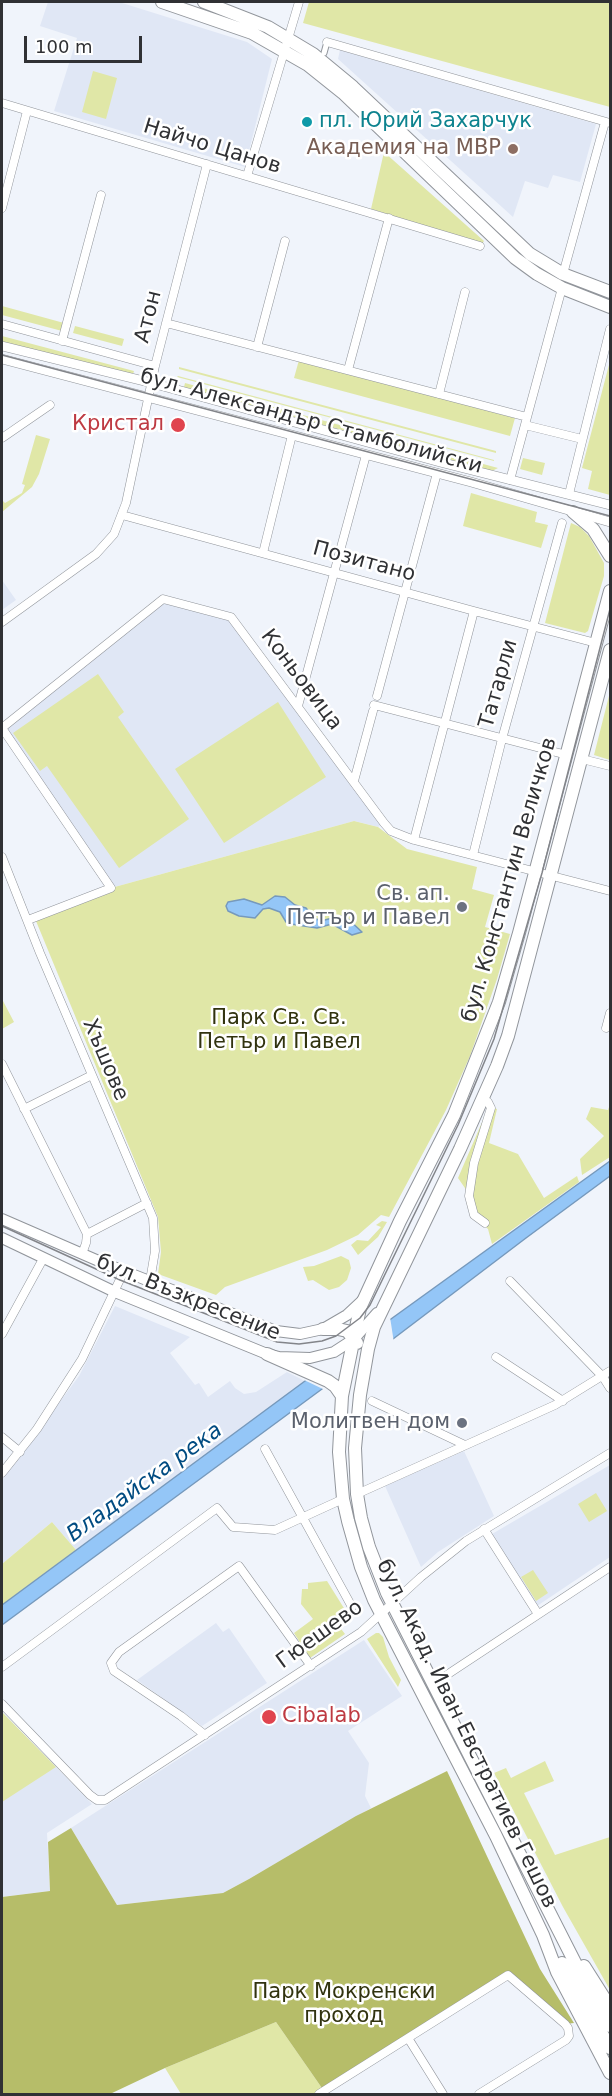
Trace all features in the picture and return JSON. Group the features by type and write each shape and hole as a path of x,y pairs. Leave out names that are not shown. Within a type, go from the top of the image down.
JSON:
{"main road":[{"path":"162,2 286,44 342,76 530,254 563,274 610,292"},
{"path":"204,2 251,19 286,44 343,93 515,258 561,288 610,307"},
{"path":"573,512 593,529 610,556"},
{"name":"бул. Константин Величков","path":"363,1301 465,1089 499,1002 610,591"},
{"name":"бул. Константин Величков","path":"384,1305 505,1054 610,650"},
{"name":"бул. Възкресение","path":"2,1219 82,1254 276,1330 300,1334 323,1329 347,1315 363,1301"},
{"name":"бул. Възкресение","path":"2,1238 115,1292 267,1354 290,1358 310,1358 334,1352 367,1327 384,1305"},
{"name":"бул. Акад. Иван Евстратиев Гешов","path":"363,1301 342,1396 339,1452 343,1498 355,1551 382,1613 492,1828 543,1935 557,1972 610,2073"},
{"name":"бул. Акад. Иван Евстратиев Гешов","path":"384,1305 371,1337 358,1412 357,1494 369,1547 392,1602 433,1684 592,1996 610,2026"},
{"path":"323,1329 347,1331 354,1339 360,1355 363,1376"},
{"path":"267,1354 328,1381 342,1396"},
{"name":"бул. Акад. Иван Евстратиев Гешов","path":"554,1919 610,2007"},
{"name":"бул. Акад. Иван Евстратиев Гешов","path":"543,1935 610,2048"}],"street":[{"path":"247,176 298,2"},
{"path":"324,53 327,42 608,122 563,274"},
{"name":"Найчо Цанов","path":"2,103 480,246"},
{"path":"2,208 27,111"},
{"name":"Атон","path":"2,622 103,548 114,534 122,515 155,366 207,164"},
{"path":"62,341 101,195"},
{"path":"348,370 389,218"},
{"path":"257,347 285,241"},
{"path":"510,480 561,288"},
{"path":"438,394 465,292"},
{"path":"166,323 438,394 582,440"},
{"path":"2,324 155,366"},
{"path":"569,494 610,329"},
{"name":"бул. Александър Стамболийски","path":"2,346 152,383 610,505"},
{"name":"бул. Александър Стамболийски","path":"2,359 436,473 610,522"},
{"path":"2,438 50,405"},
{"path":"263,553 292,435"},
{"path":"298,706 366,455"},
{"path":"377,696 436,473"},
{"name":"Позитано","path":"122,515 596,643"},
{"name":"Татарли","path":"473,855 502,739 562,524"},
{"name":"Коньовица","path":"2,728 162,599 231,617 384,823 391,831 414,840"},
{"path":"474,611 414,840 610,891"},
{"path":"354,781 373,708 445,723 567,755"},
{"path":"2,728 111,888 28,920"},
{"path":"582,759 610,766"},
{"name":"Хъшове","path":"2,857 153,1218 156,1237 150,1281"},
{"path":"606,1028 610,1013"},
{"path":"2,1064 87,1234 82,1254"},
{"path":"24,1109 92,1075"},
{"path":"483,1099 491,1108 470,1180 469,1196 474,1215 485,1223"},
{"path":"87,1234 147,1203"},
{"path":"2,1334 43,1258"},
{"path":"2,1473 20,1452 78,1366 124,1271"},
{"path":"510,1281 603,1377 610,1388"},
{"path":"496,1357 563,1401"},
{"path":"357,1494 563,1401 610,1371"},
{"path":"372,1401 465,1445"},
{"path":"2,1437 20,1452"},
{"path":"265,1449 352,1607"},
{"name":"Гюешево","path":"2,1704 90,1795 97,1800 105,1800 366,1629 392,1602 440,1560 484,1529 610,1453"},
{"path":"2,1667 217,1508 229,1525 237,1528 275,1530 343,1498"},
{"path":"484,1529 538,1614"},
{"path":"205,1735 114,1671 112,1660 119,1652 239,1566 311,1666"},
{"path":"433,1684 610,1567"},
{"path":"319,2094 508,1975 565,2024 569,2036 479,2094"},
{"path":"408,2038 443,2094"}],"shaded area":[{"path":"48,2 119,2 247,42 272,59 245,167 54,111 77,38 40,26"},
{"name":"Академия на МВР","path":"340,50 596,124 580,182 553,175 548,188 525,181 513,217 338,59"},
{"path":"2,580 16,600 2,610"},
{"path":"163,599 231,617 384,823 378,827 354,821 111,888 2,728"},
{"path":"115,1306 190,1337 170,1353 195,1385 199,1383 208,1397 230,1381 244,1394 256,1392 287,1372 305,1381 76,1550 52,1522 2,1564 2,1480 79,1376"},
{"path":"464,1451 494,1516 438,1552 421,1567 385,1486"},
{"path":"610,1465 610,1557 537,1606 492,1534"},
{"path":"216,1623 223,1632 229,1628 267,1683 202,1726 137,1680"},
{"path":"364,1640 402,1696 348,1731 369,1763 365,1796 371,1808 223,1893 117,1905 71,1828"},
{"path":"2,1712 92,1804 47,1833 50,1891 2,1897"}],"green space":[{"path":"309,2 610,2 610,107 303,23"},
{"path":"93,71 117,78 106,119 82,112"},
{"path":"384,152 484,241 482,244 371,209"},
{"path":"2,306 64,323 62,331 2,315"},
{"path":"75,326 124,339 122,346 73,333"},
{"path":"2,336 134,371 133,374 59,358 2,342"},
{"path":"299,360 515,418 510,436 294,378"},
{"path":"610,361 610,495 588,489 592,471 582,468"},
{"path":"179,367 496,451 496,453 179,369"},
{"path":"177,377 494,460 494,461"},
{"path":"185,383 498,468 492,471 184,387"},
{"path":"36,435 50,439 39,474 32,487 2,512 2,500 5,503 22,493 25,485 22,484"},
{"path":"523,458 545,463 542,475 520,469"},
{"path":"471,493 537,512 535,522 548,525 541,548 463,526"},
{"path":"571,523 580,527 589,536 604,563 604,576 588,631 585,633 545,623"},
{"path":"98,674 124,712 118,717 189,819 119,868 47,766 40,771 13,733"},
{"path":"610,692 610,760 594,755"},
{"path":"278,702 326,777 224,843 175,769"},
{"name":"Парк Св. Св. Петър и Павел","path":"354,821 378,827 407,849 477,867 472,889 494,895 485,927 510,934 497,979 470,1056 446,1110 389,1217 381,1215 358,1235 327,1250 225,1287 216,1295 158,1274 161,1252 158,1217 36,921 114,891 111,888"},
{"path":"2,999 14,1022 2,1029"},
{"path":"610,1104 610,1157 582,1175 580,1159 604,1136 586,1119 591,1107 608,1110"},
{"path":"489,1106 497,1109 489,1143 518,1154 544,1198 577,1176 579,1182 492,1244 488,1229 469,1211 466,1201 467,1191 458,1178"},
{"path":"382,1221 387,1222 378,1237 358,1255 351,1245 357,1240 368,1241 381,1227 376,1225"},
{"path":"341,1256 349,1260 351,1268 347,1280 339,1287 329,1290 313,1280 308,1281 303,1267 314,1266"},
{"path":"596,1493 607,1511 589,1522 578,1504"},
{"path":"52,1522 76,1550 2,1605 2,1564"},
{"path":"533,1570 548,1593 536,1601 521,1577"},
{"path":"327,1581 347,1613 335,1621 345,1634 310,1658 294,1633 313,1619 301,1604 302,1589 308,1589 308,1583"},
{"path":"376,1633 383,1637 389,1657 401,1680 398,1687 367,1639"},
{"path":"2,1712 56,1767 2,1802"},
{"path":"545,1761 554,1781 524,1793 555,1855 610,1837 610,1990 563,1907 494,1773 506,1768 511,1778"},
{"name":"Парк Мокренски проход","path":"447,1771 540,1969 574,2023 565,2024 508,1975 324,2091 276,2022 165,2068 110,2094 2,2094 2,1897 50,1891 48,1842 71,1828 117,1905 223,1893 356,1816"},
{"path":"276,2022 324,2091 319,2094 181,2094 165,2068"}],"water":[{"path":"275,896 285,897 295,905 306,908 314,918 321,921 340,916 347,918 362,932 352,935 332,924 317,928 291,924 286,922 280,912 269,908 263,909 255,918 239,916 228,911 226,906 228,902 244,899 262,905"},
{"path":"610,1161 610,1176 393,1339 2,1625 2,1605 305,1381"}],"pier":[{"path":"390,1317 394,1343 325,1390 302,1379"}],"tram line":[{"path":"2,355 610,516"},
{"path":"2,1226 120,1280 277,1342 299,1344 322,1341 336,1336 360,1318 370,1305 458,1125 494,1039 542,873 610,609"}],"place":[{"name":"пл. Юрий Захарчук","path":"307,122"},
{"name":"Академия на МВР","path":"513,149"},
{"name":"Кристал","path":"178,425"},
{"name":"Св. ап. Петър и Павел","path":"462,907"},
{"name":"Молитвен дом","path":"462,1423"},
{"name":"Cibalab","path":"269,1717"}],"water label":[{"name":"Владайска река","path":"145,1483"}]}
